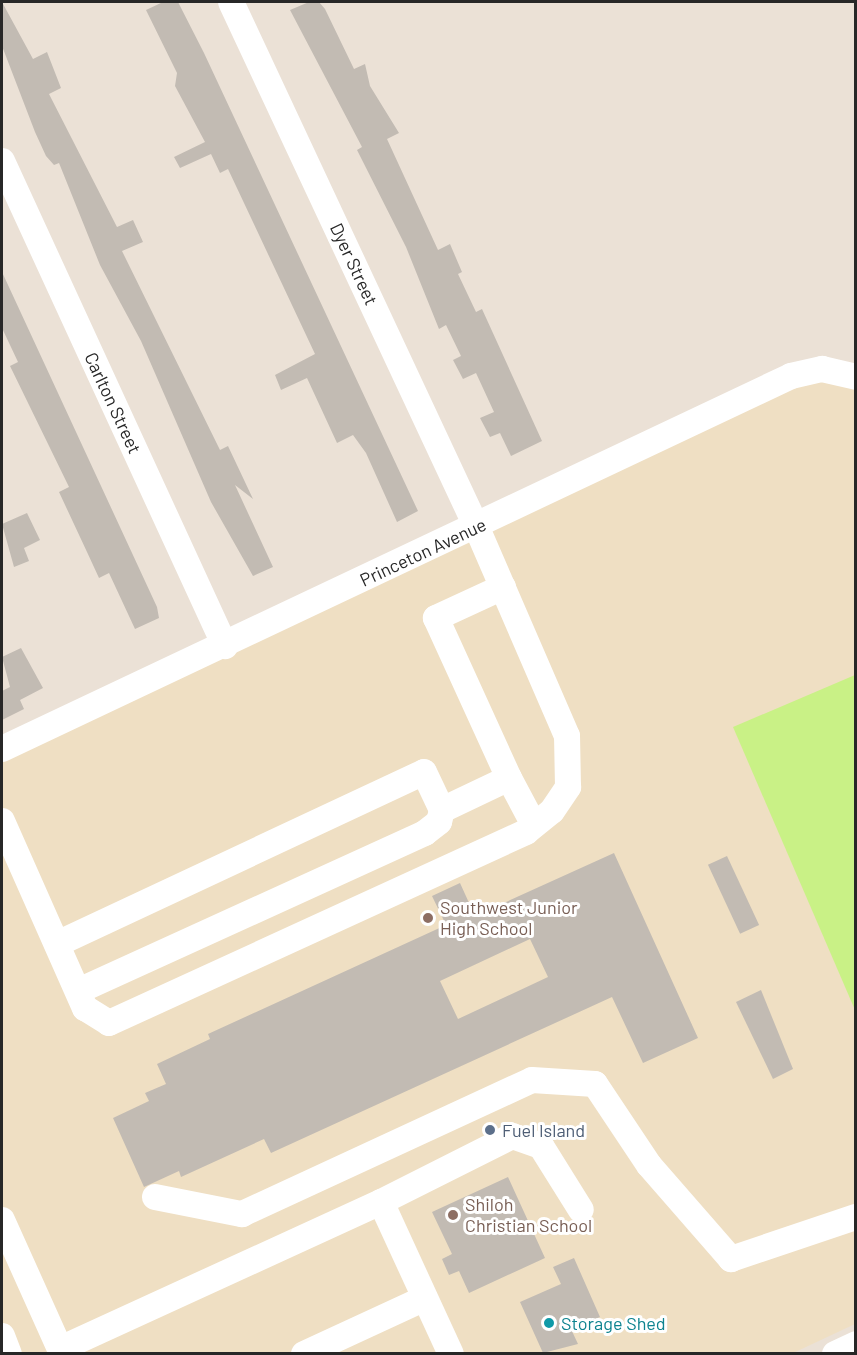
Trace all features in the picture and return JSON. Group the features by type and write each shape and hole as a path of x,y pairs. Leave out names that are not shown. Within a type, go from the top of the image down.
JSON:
{"street":[{"name":"Dyer Street","path":"231,2 476,526 567,736 572,762 568,787 534,825"},
{"name":"Carlton Street","path":"2,161 225,646"},
{"name":"Princeton Avenue","path":"2,749 225,646 791,376 822,369 852,374"},
{"path":"2,821 78,991 95,1018 119,1019 534,825 509,778 436,618 503,587"},
{"path":"57,944 424,772 442,810 439,822 425,832 78,991"},
{"path":"442,810 509,778"},
{"path":"155,1197 242,1214 531,1080 595,1084 649,1165 731,1259 855,1217"},
{"path":"2,1220 61,1351 381,1202 512,1136 541,1146 581,1210"},
{"path":"381,1202 451,1353"},
{"path":"304,1353 425,1298"},
{"path":"2,1336 9,1353"},
{"path":"835,1353 855,1344"}],"shaded area":[{"name":"Southwest Junior High School","path":"819,379 855,390 855,1324 791,1354 2,1354 2,762 790,385"}],"green space":[{"path":"855,675 855,1010 733,727"}],"building":[{"path":"2,2 33,59 47,52 61,88 49,94 117,227 133,220 143,242 122,251 220,450 228,446 253,499 235,485 273,567 253,576 211,502 141,341 100,265 59,163 54,165 46,156 35,132 2,46"},
{"path":"163,2 178,2 204,53 418,511 397,522 366,453 353,435 337,443 307,378 281,390 275,375 315,354 228,169 220,173 211,154 180,168 174,157 205,142 175,86 177,73 146,10"},
{"path":"309,2 319,2 325,9 354,69 365,64 370,86 399,133 387,139 438,250 450,244 462,272 458,274 476,312 482,309 542,441 511,456 500,433 490,437 480,418 494,412 476,373 463,379 453,360 461,356 446,325 439,329 406,247 357,150 362,147 290,10"},
{"path":"2,272 157,607 159,618 135,629 109,573 99,578 59,492 69,487 10,366 18,362 2,328"},
{"path":"27,513 40,540 24,548 29,561 14,567 2,524"},
{"path":"21,648 43,688 20,700 24,709 2,720 2,691 10,687 2,657"},
{"path":"614,853 698,1038 643,1063 612,997 271,1153 264,1139 181,1177 179,1171 144,1187 113,1118 149,1101 145,1093 166,1084 157,1064 210,1039 208,1034 446,925 432,896 460,883 475,916","holes":["530,939 548,977 458,1019 440,981"]},
{"path":"727,856 759,925 740,934 708,865"},
{"path":"761,990 793,1069 773,1079 736,1002"},
{"path":"508,1177 545,1258 469,1293 459,1271 449,1275 442,1259 452,1254 432,1212"},
{"path":"574,1258 600,1317 571,1329 578,1344 543,1353 520,1302 561,1284 553,1267"}],"place":[{"name":"Southwest Junior High School","path":"428,918"},
{"name":"Fuel Island","path":"490,1130"},
{"name":"Shiloh Christian School","path":"453,1215"},
{"name":"Storage Shed","path":"549,1323"}]}
